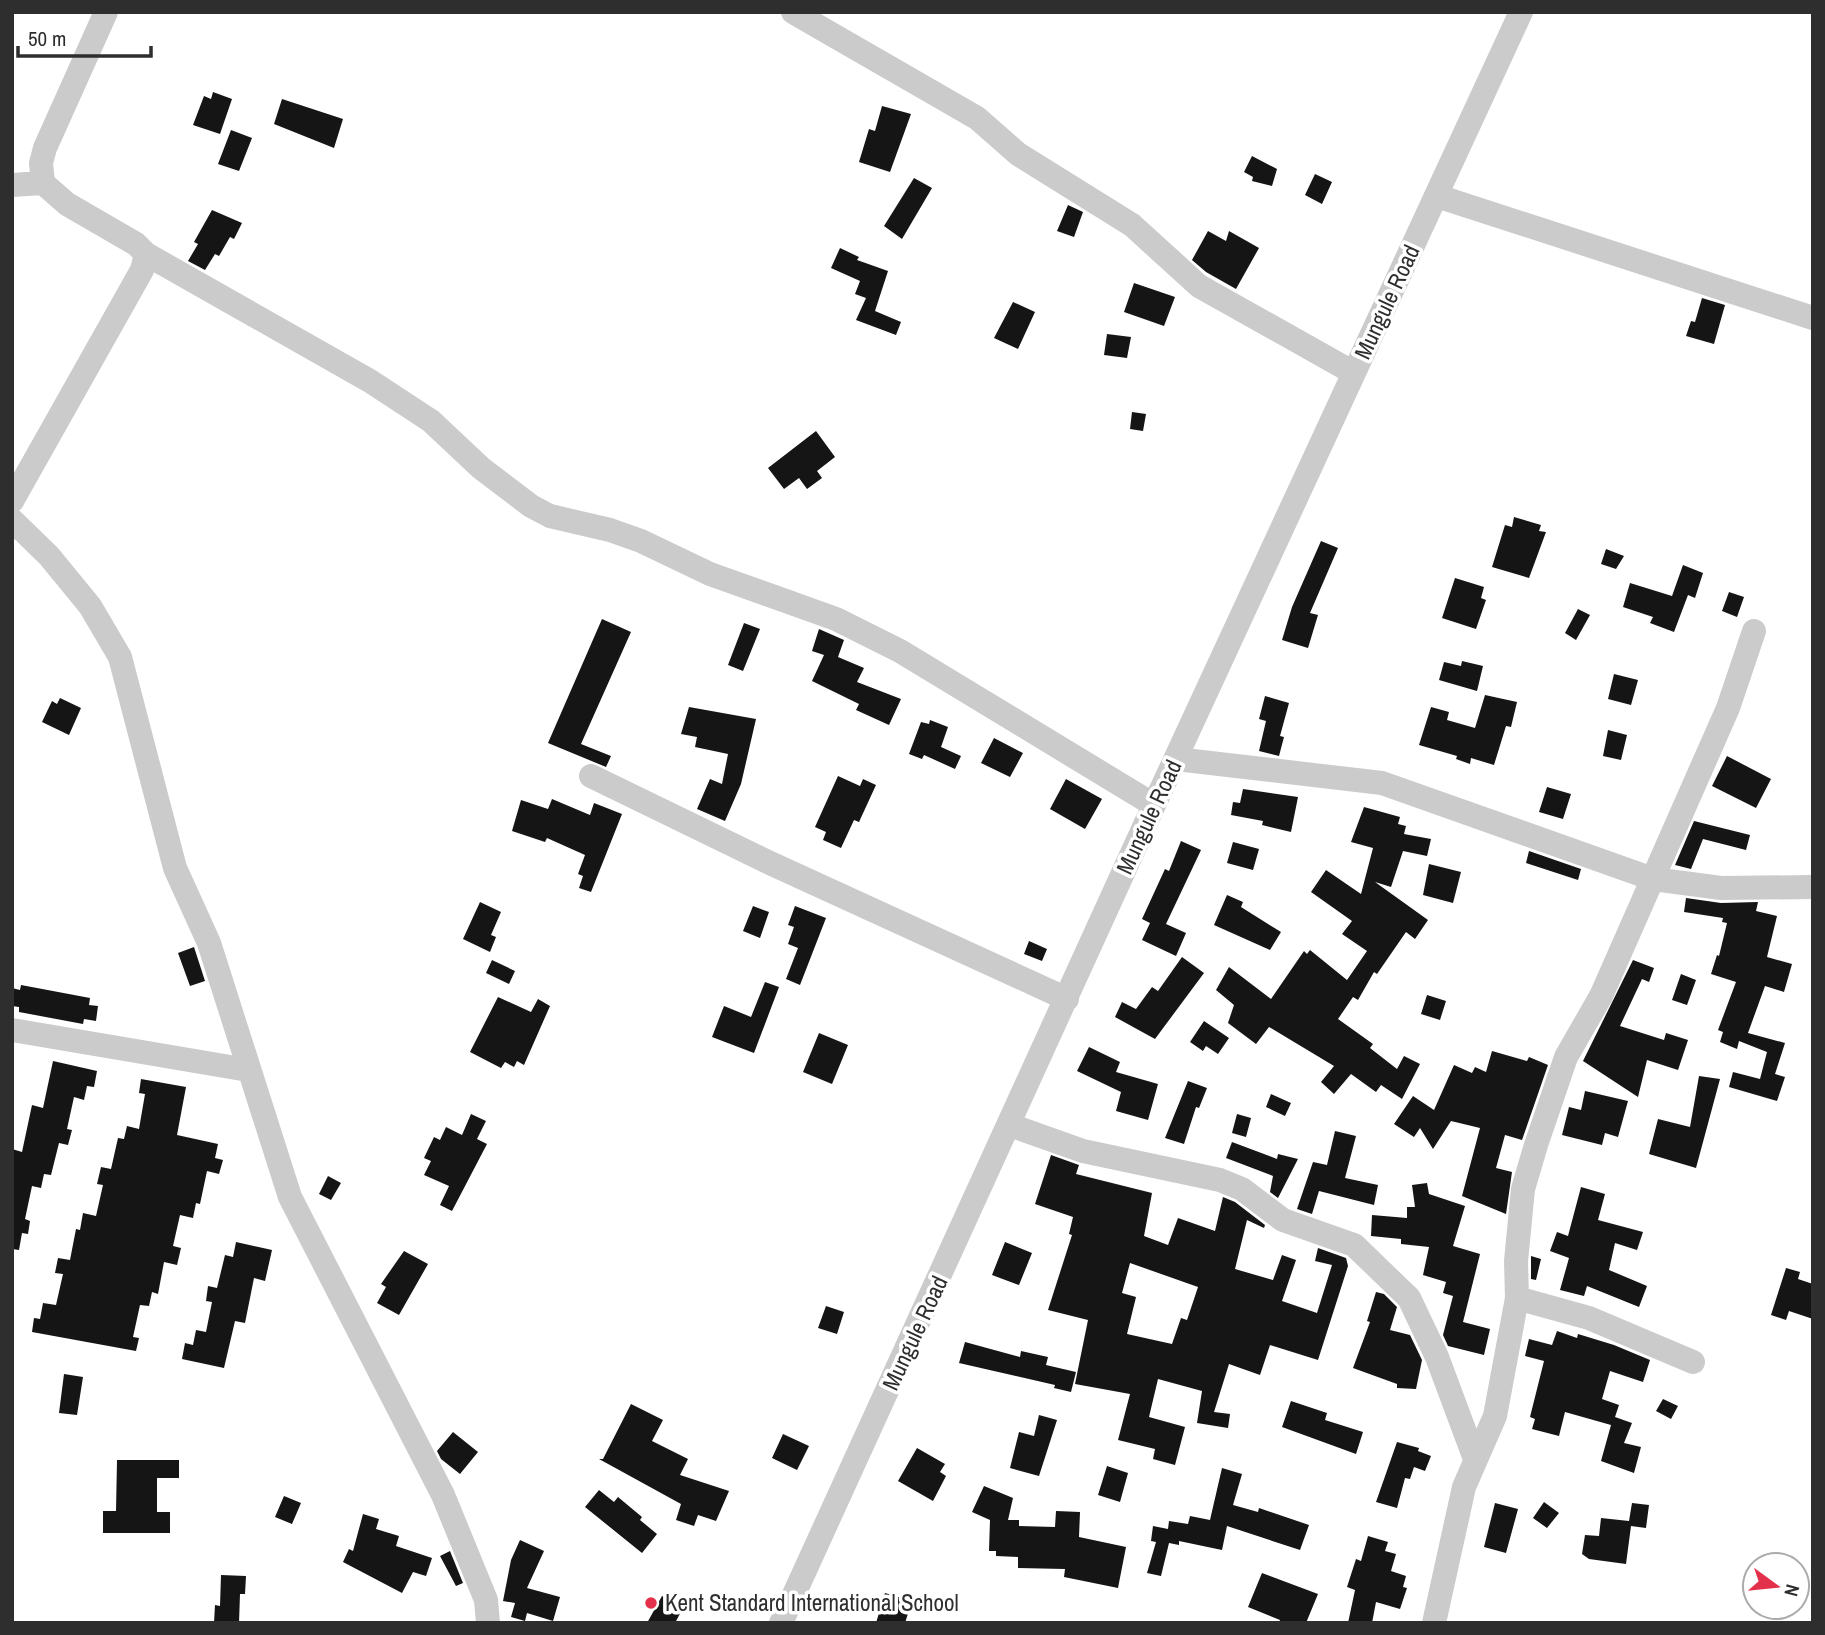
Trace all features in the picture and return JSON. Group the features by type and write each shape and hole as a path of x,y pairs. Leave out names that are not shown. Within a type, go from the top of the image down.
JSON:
{"street":[{"path":"106,12 45,148 41,163 43,183 67,204 136,244 146,254 370,381 431,421 481,468 531,506 550,516 610,530 641,541 710,574 836,619 900,651 1154,805"},
{"path":"793,12 977,118 1018,154 1132,225 1199,286 1354,373"},
{"name":"Mungule Road","path":"781,1623 1154,805 1521,12"},
{"path":"12,185 43,183"},
{"path":"1437,196 1813,318"},
{"path":"12,501 142,270 146,254"},
{"path":"12,520 49,556 90,606 120,657 175,868 209,943 247,1070 290,1197 443,1495 486,1600 488,1623"},
{"path":"1434,1623 1461,1501 1475,1459 1486,1443 1495,1416 1517,1298 1516,1261 1523,1189 1536,1145 1566,1057 1601,996 1653,879 1728,708 1754,631"},
{"path":"1176,759 1382,783 1653,879 1721,888 1813,887"},
{"path":"592,776 770,863 1067,999"},
{"path":"12,1030 247,1070"},
{"path":"1010,1125 1083,1151 1220,1180 1242,1189 1283,1220 1354,1245 1409,1298 1433,1347 1475,1459"},
{"path":"1517,1298 1589,1318 1693,1362"}],"building":[{"path":"213,92 232,99 220,134 193,125 204,96 211,99"},
{"path":"282,99 343,119 334,148 274,124"},
{"path":"882,106 911,114 890,172 859,162 869,129 875,131"},
{"path":"231,130 252,138 239,171 218,164"},
{"path":"1252,156 1277,169 1272,186 1252,181 1253,177 1244,172"},
{"path":"1315,174 1332,182 1322,204 1305,195"},
{"path":"914,178 932,188 902,239 884,226"},
{"path":"1068,205 1083,212 1074,237 1057,231"},
{"path":"212,210 242,223 234,239 230,237 219,256 215,254 205,270 188,261 198,244 194,242"},
{"path":"1208,231 1226,241 1229,231 1259,248 1236,289 1206,272 1192,260"},
{"path":"840,248 859,257 857,260 888,271 875,311 901,322 896,335 856,320 866,298 855,294 860,281 831,268"},
{"path":"1134,283 1175,297 1164,326 1124,312"},
{"path":"1702,298 1725,305 1714,344 1686,336 1691,321 1695,322"},
{"path":"1013,302 1035,312 1018,349 994,338"},
{"path":"1107,334 1131,337 1127,358 1104,355"},
{"path":"1132,412 1146,414 1143,431 1130,429"},
{"path":"816,431 835,457 817,471 822,478 807,489 799,478 784,489 768,468"},
{"path":"1514,517 1541,525 1539,531 1546,532 1529,578 1492,567 1505,525 1512,527"},
{"path":"1321,541 1338,548 1310,613 1318,615 1308,648 1282,640 1292,607"},
{"path":"1606,549 1624,556 1616,569 1601,564"},
{"path":"1683,565 1703,573 1695,598 1688,595 1674,632 1650,623 1653,617 1623,607 1630,583 1672,596"},
{"path":"1455,578 1484,587 1481,598 1486,600 1476,629 1442,618"},
{"path":"1729,592 1744,597 1737,617 1722,611"},
{"path":"1578,609 1590,615 1576,640 1565,633"},
{"path":"602,619 631,632 581,744 611,756 606,767 548,743"},
{"path":"744,623 760,629 743,671 728,665"},
{"path":"819,629 844,640 838,657 864,668 857,682 901,699 889,725 856,710 859,704 812,681 824,655 812,651"},
{"path":"1462,661 1483,666 1477,691 1439,680 1444,662 1461,666"},
{"path":"1614,674 1638,680 1631,705 1608,699"},
{"path":"1485,695 1517,702 1511,727 1506,726 1494,765 1471,758 1470,764 1456,759 1457,756 1419,745 1431,707 1449,712 1447,720 1475,728"},
{"path":"1265,696 1289,703 1280,736 1284,737 1279,756 1259,751 1266,721 1259,719"},
{"path":"60,698 81,708 69,735 42,722 52,701 57,704"},
{"path":"689,707 756,719 741,784 725,821 697,809 710,779 722,784 728,754 695,747 697,737 681,734"},
{"path":"930,720 948,727 941,747 961,756 955,769 924,755 922,759 909,754 921,722 929,724"},
{"path":"1608,730 1627,735 1621,760 1603,756"},
{"path":"994,738 1023,753 1010,777 981,763"},
{"path":"1727,756 1771,779 1756,808 1712,786"},
{"path":"838,776 860,786 863,779 876,785 859,822 854,820 841,848 823,840 826,832 815,827"},
{"path":"1066,779 1102,799 1085,829 1050,809"},
{"path":"1547,787 1571,794 1563,819 1539,812"},
{"path":"1243,789 1298,797 1291,832 1262,825 1263,821 1231,815 1233,802 1240,803"},
{"path":"552,799 590,815 594,803 622,814 591,892 579,888 583,876 578,874 585,855 547,838 545,842 512,831 521,800 548,809"},
{"path":"1364,807 1400,817 1398,824 1406,826 1404,834 1431,839 1427,856 1403,851 1391,887 1375,882 1428,920 1415,939 1406,932 1377,974 1374,972 1358,1000 1353,997 1338,1019 1373,1044 1370,1048 1397,1069 1404,1056 1420,1064 1402,1099 1381,1085 1376,1092 1351,1074 1334,1094 1321,1082 1334,1066 1269,1027 1256,1044 1228,1023 1234,1005 1216,990 1229,967 1271,999 1304,951 1307,954 1310,950 1347,980 1367,951 1342,934 1352,921 1311,892 1326,870 1361,894 1373,848 1351,842"},
{"path":"1694,821 1750,835 1746,850 1703,839 1691,869 1675,865"},
{"path":"1181,841 1201,850 1166,924 1186,933 1176,956 1142,940 1150,923 1142,919 1165,869 1169,871"},
{"path":"1233,842 1259,849 1253,870 1227,863"},
{"path":"1529,851 1581,869 1578,880 1526,863"},
{"path":"1429,864 1461,872 1453,903 1423,895"},
{"path":"1227,895 1243,902 1241,907 1281,932 1270,950 1214,925"},
{"path":"1686,898 1721,903 1758,902 1756,911 1777,916 1767,957 1792,964 1784,992 1765,986 1748,1033 1785,1043 1775,1074 1785,1077 1777,1101 1729,1087 1733,1072 1760,1079 1767,1052 1739,1041 1737,1049 1720,1042 1723,1032 1718,1030 1736,982 1711,974 1717,955 1719,956 1727,923 1722,922 1723,918 1684,912"},
{"path":"480,902 501,912 491,935 496,937 490,952 463,939"},
{"path":"753,906 769,912 760,938 743,931"},
{"path":"795,906 826,918 800,985 786,979 798,948 788,944 794,927 788,925"},
{"path":"1029,941 1047,949 1042,961 1024,954"},
{"path":"194,947 205,981 190,986 178,953"},
{"path":"1182,957 1204,973 1155,1039 1115,1017 1122,1002 1136,1009 1152,987 1158,991"},
{"path":"492,960 515,971 509,984 486,973"},
{"path":"1633,960 1654,968 1649,982 1642,979 1620,1026 1664,1040 1666,1033 1688,1040 1678,1070 1647,1060 1638,1097 1583,1061"},
{"path":"1681,974 1696,980 1687,1005 1672,1000"},
{"path":"765,982 779,987 754,1053 712,1037 724,1006 751,1017"},
{"path":"21,985 90,998 89,1005 98,1006 96,1021 84,1019 83,1024 19,1012 19,1007 12,1006 12,988 20,990"},
{"path":"1427,995 1446,1001 1440,1020 1421,1014"},
{"path":"498,997 531,1012 538,999 550,1006 524,1065 517,1061 514,1067 505,1062 501,1068 470,1052"},
{"path":"1204,1021 1229,1038 1218,1054 1206,1046 1203,1051 1190,1042"},
{"path":"819,1033 848,1045 832,1084 803,1072"},
{"path":"1089,1047 1120,1062 1116,1072 1158,1084 1148,1120 1116,1111 1121,1092 1077,1071"},
{"path":"1492,1051 1527,1061 1529,1057 1548,1065 1522,1140 1505,1135 1496,1168 1512,1172 1506,1214 1462,1196 1480,1128 1451,1121 1433,1149 1420,1128 1414,1137 1394,1124 1413,1096 1434,1110 1454,1065 1472,1073 1475,1067 1486,1072"},
{"path":"53,1061 97,1071 94,1087 87,1086 84,1100 74,1097 67,1129 72,1130 68,1145 59,1143 51,1175 44,1174 41,1188 32,1186 25,1219 30,1221 28,1234 22,1233 19,1250 12,1249 12,1149 22,1152 32,1105 43,1108"},
{"path":"1699,1076 1720,1079 1696,1168 1649,1154 1658,1119 1690,1127"},
{"path":"141,1079 186,1087 177,1135 218,1144 215,1158 223,1160 219,1174 207,1171 200,1204 196,1203 193,1218 180,1215 173,1246 181,1248 177,1265 164,1262 158,1294 152,1292 149,1306 140,1305 133,1337 139,1338 136,1351 32,1332 34,1318 40,1319 43,1303 56,1305 63,1274 55,1273 58,1258 70,1260 76,1229 80,1230 83,1213 96,1216 103,1185 97,1184 101,1167 111,1169 118,1138 124,1139 127,1126 139,1129 145,1094 139,1093"},
{"path":"1188,1081 1207,1088 1199,1108 1196,1107 1184,1144 1165,1138"},
{"path":"1585,1091 1628,1101 1618,1137 1605,1133 1602,1145 1562,1135 1569,1107 1581,1110"},
{"path":"1271,1094 1291,1103 1285,1116 1266,1107"},
{"path":"471,1114 486,1121 477,1139 487,1144 452,1211 440,1205 449,1186 424,1175 431,1161 424,1158 434,1137 440,1140 446,1127 462,1135"},
{"path":"1237,1114 1251,1118 1246,1137 1232,1133"},
{"path":"1335,1131 1356,1136 1345,1178 1378,1185 1374,1205 1319,1191 1312,1214 1297,1209 1313,1162 1327,1165"},
{"path":"1232,1142 1277,1159 1278,1154 1298,1159 1278,1198 1270,1192 1273,1176 1226,1158"},
{"path":"1051,1155 1079,1165 1076,1174 1152,1193 1144,1236 1168,1245 1178,1218 1215,1231 1223,1197 1235,1202 1265,1225 1264,1228 1247,1220 1235,1269 1273,1280 1282,1255 1296,1260 1282,1301 1317,1313 1332,1265 1315,1261 1318,1248 1346,1258 1348,1266 1318,1360 1270,1345 1260,1375 1229,1364 1214,1412 1230,1414 1228,1428 1197,1423 1202,1391 1158,1379 1149,1417 1185,1427 1175,1465 1153,1459 1155,1449 1118,1440 1130,1394 1075,1384 1088,1320 1048,1310 1072,1235 1069,1234 1073,1217 1035,1204","holes":["1130,1263 1198,1287 1187,1320 1181,1318 1172,1344 1127,1334 1136,1297 1122,1293"]},
{"path":"328,1176 341,1183 331,1200 319,1194"},
{"path":"1427,1183 1429,1194 1465,1206 1453,1246 1480,1254 1463,1322 1490,1329 1484,1355 1448,1346 1443,1335 1453,1296 1443,1293 1446,1282 1423,1275 1429,1247 1401,1244 1401,1239 1371,1236 1372,1215 1407,1218 1407,1207 1415,1207 1412,1185"},
{"path":"1581,1187 1605,1194 1598,1220 1643,1232 1637,1250 1615,1243 1609,1270 1647,1286 1639,1307 1587,1286 1584,1296 1560,1290 1569,1258 1550,1251 1557,1232 1568,1236"},
{"path":"236,1242 272,1250 265,1281 254,1278 245,1323 235,1321 224,1368 182,1359 185,1343 193,1345 196,1330 206,1332 212,1302 206,1301 208,1286 217,1288 225,1255 233,1257"},
{"path":"1005,1242 1032,1253 1019,1285 992,1275"},
{"path":"404,1251 428,1264 399,1315 377,1303 386,1287 381,1284"},
{"path":"1531,1256 1541,1259 1536,1280 1531,1279"},
{"path":"1786,1268 1800,1272 1798,1279 1813,1284 1813,1319 1789,1311 1786,1320 1771,1315"},
{"path":"1376,1292 1384,1294 1397,1307 1390,1330 1410,1335 1422,1360 1416,1389 1397,1388 1397,1384 1353,1368 1370,1322 1367,1321"},
{"path":"826,1306 844,1312 837,1334 818,1328"},
{"path":"1557,1331 1614,1345 1650,1360 1643,1382 1610,1371 1602,1399 1619,1405 1615,1417 1632,1423 1624,1443 1641,1447 1634,1473 1601,1461 1611,1425 1565,1412 1559,1436 1532,1429 1535,1419 1530,1417 1544,1361 1525,1356 1529,1339 1552,1345"},
{"path":"965,1342 1020,1357 1021,1351 1048,1357 1046,1365 1076,1372 1071,1392 1054,1388 1055,1385 959,1363"},
{"path":"64,1374 83,1377 77,1415 59,1413"},
{"path":"1663,1399 1678,1406 1671,1419 1656,1411"},
{"path":"1291,1401 1327,1413 1325,1420 1363,1432 1356,1454 1282,1427"},
{"path":"631,1404 663,1420 652,1441 688,1459 680,1475 729,1491 716,1521 698,1515 694,1526 676,1520 681,1504 599,1459 603,1459"},
{"path":"1039,1415 1057,1420 1039,1476 1010,1468 1019,1432 1034,1436"},
{"path":"453,1432 478,1452 460,1474 441,1459 437,1451"},
{"path":"783,1434 809,1446 797,1470 772,1458"},
{"path":"1397,1442 1419,1448 1418,1451 1431,1456 1425,1471 1414,1467 1410,1479 1405,1478 1397,1508 1376,1502"},
{"path":"917,1448 945,1464 940,1472 946,1476 933,1501 898,1481"},
{"path":"117,1460 179,1460 179,1478 157,1478 157,1512 170,1512 170,1533 103,1533 103,1511 116,1511"},
{"path":"1107,1466 1128,1473 1120,1502 1098,1495"},
{"path":"1222,1468 1242,1474 1233,1505 1258,1512 1259,1508 1309,1525 1300,1550 1227,1526 1222,1550 1179,1541 1179,1545 1169,1543 1161,1576 1147,1573 1156,1542 1151,1541 1153,1526 1168,1529 1169,1521 1188,1524 1190,1516 1210,1520"},
{"path":"984,1486 1013,1498 1008,1520 1019,1520 1019,1526 1055,1527 1056,1511 1080,1512 1079,1537 1126,1547 1118,1588 1064,1577 1065,1569 1018,1568 1018,1557 996,1556 996,1551 989,1551 990,1520 972,1512"},
{"path":"599,1490 614,1502 618,1497 657,1534 642,1553 585,1507"},
{"path":"284,1496 301,1503 292,1524 275,1517"},
{"path":"1544,1502 1559,1513 1547,1528 1533,1518"},
{"path":"1495,1503 1518,1509 1506,1553 1484,1547"},
{"path":"1632,1503 1649,1505 1646,1528 1631,1526 1626,1564 1589,1559 1582,1554 1585,1535 1599,1536 1601,1518 1629,1521"},
{"path":"363,1514 379,1519 376,1529 399,1536 396,1546 432,1558 426,1576 413,1572 402,1593 343,1562 349,1549 353,1551"},
{"path":"1368,1536 1388,1542 1385,1551 1396,1554 1391,1571 1406,1576 1403,1587 1407,1588 1400,1609 1376,1602 1372,1623 1348,1623 1355,1590 1347,1587 1356,1559 1361,1561"},
{"path":"520,1540 544,1551 527,1588 560,1597 553,1621 527,1613 525,1621 511,1617 515,1603 503,1601 511,1560"},
{"path":"450,1551 463,1583 456,1586 440,1556"},
{"path":"1262,1573 1318,1594 1306,1623 1279,1623 1280,1620 1248,1607"},
{"path":"221,1575 246,1576 245,1594 240,1594 239,1623 214,1623 215,1605 220,1606"},
{"path":"885,1593 912,1601 905,1623 876,1623"},
{"path":"662,1596 683,1608 675,1623 647,1623"}],"place":[{"name":"Kent Standard International School","path":"651,1603"}]}
